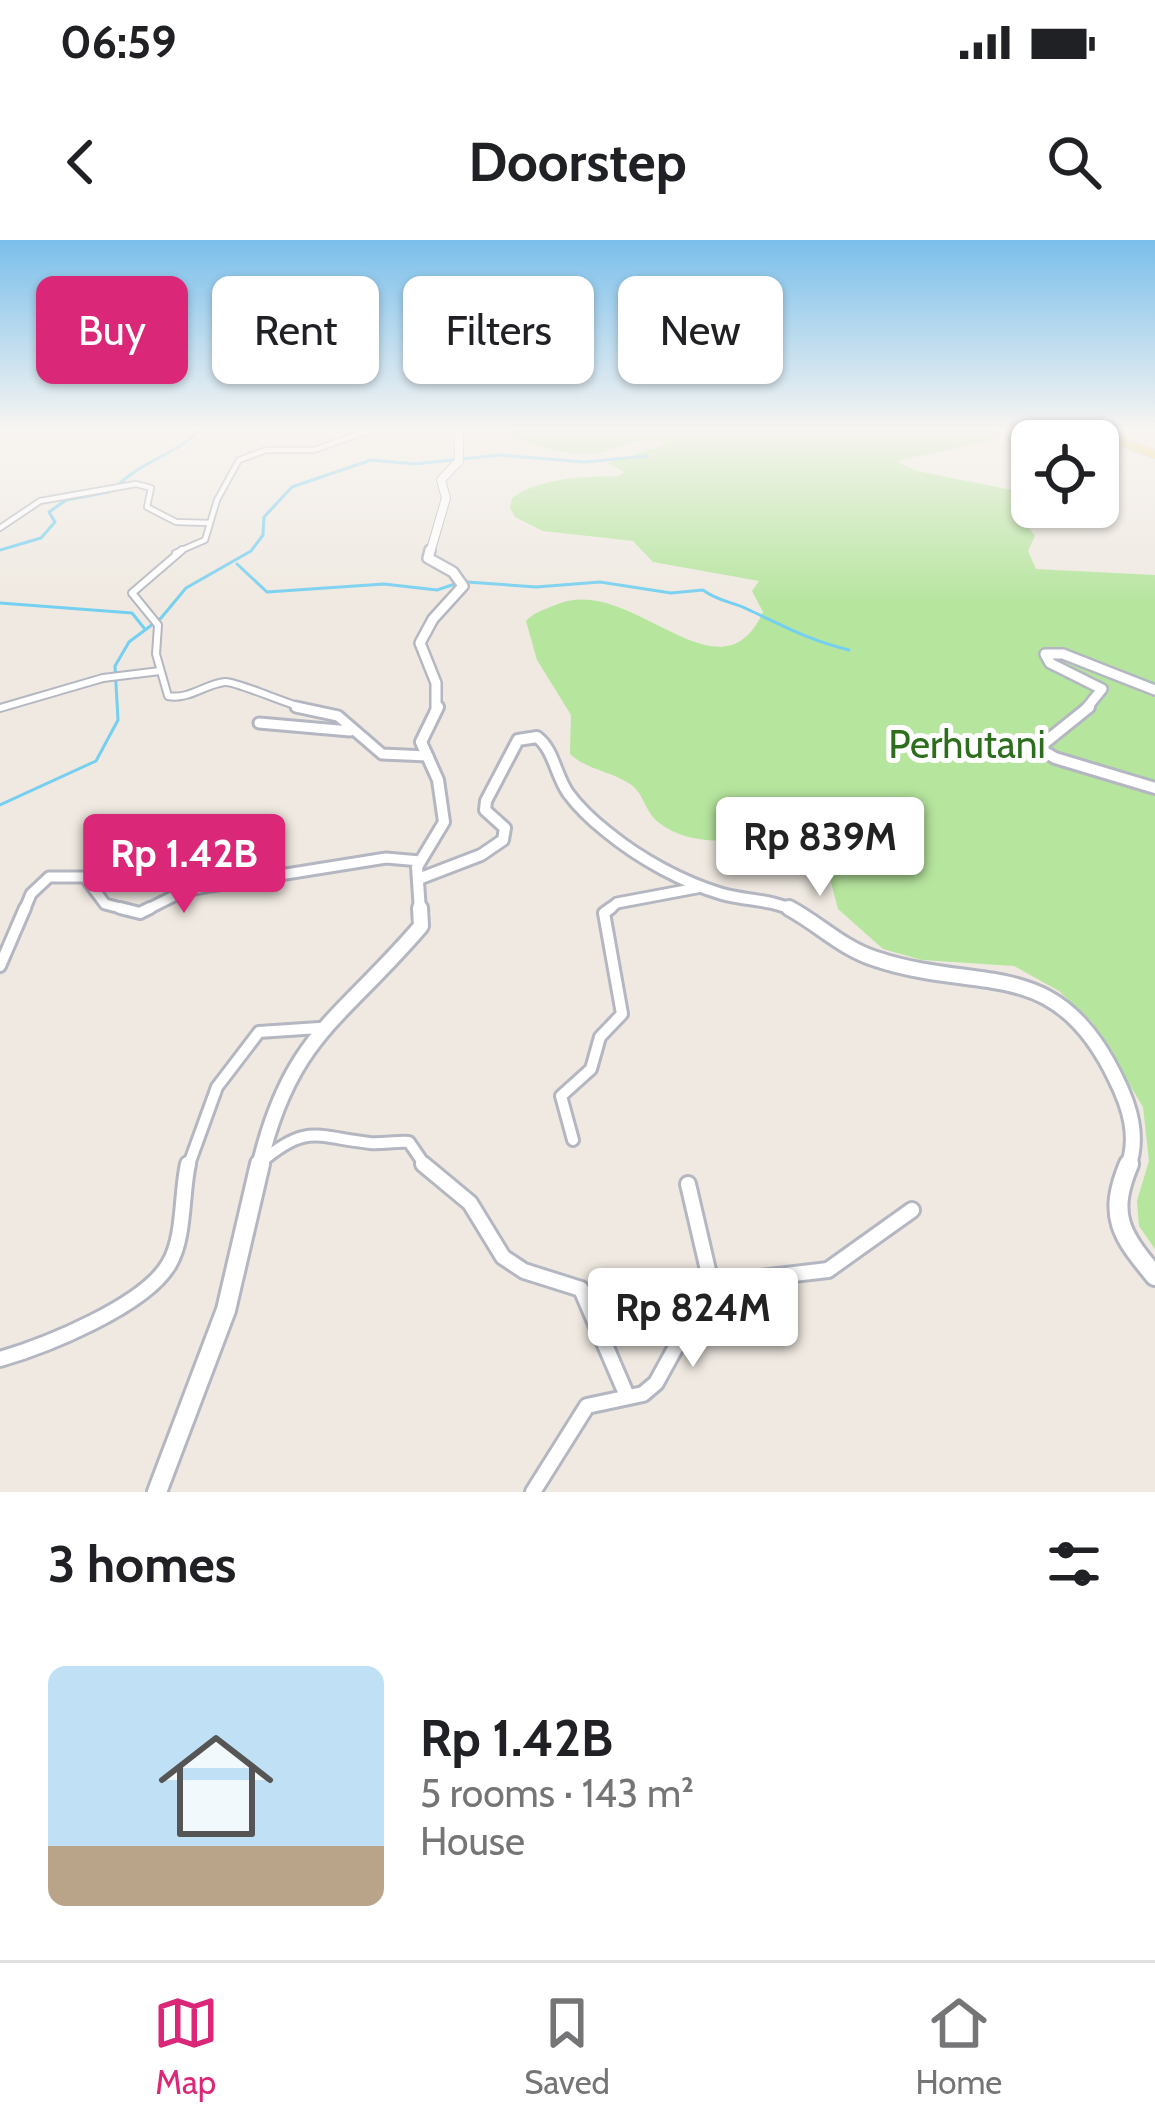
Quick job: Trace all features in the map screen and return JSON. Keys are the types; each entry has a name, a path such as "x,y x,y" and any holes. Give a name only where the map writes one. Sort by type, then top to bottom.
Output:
{"main road":[{"path":"157,1492 226,1308 261,1162 298,1059 319,1028 372,983 421,926 416,890 444,822 438,780 421,736 438,707 436,683 420,643 462,584 428,558 446,498 443,486"},
{"path":"1155,690 1082,660 1046,654 1050,663 1102,689 1095,702 1038,744 1044,754 1155,788"},
{"path":"421,870 481,855 503,840 505,828 485,810 486,801 518,740 533,736 547,742 550,766 606,833 702,887 776,902 854,953 930,973 1011,978 1067,1011 1086,1030 1130,1116 1132,1154 1116,1196 1117,1213 1133,1249 1155,1276"}],"street":[{"path":"0,528 40,501 113,486"},
{"path":"137,486 151,488 147,507 160,517 181,524 209,523"},
{"path":"226,486 205,540 172,554 158,574 132,593 157,623 155,653 165,693 173,698 230,681 277,703 338,716 382,754 428,756"},
{"path":"0,708 124,673 160,671"},
{"path":"259,723 350,731"},
{"path":"242,849 270,880"},
{"path":"0,966 31,894 49,877 86,877 105,904 140,913 184,891 386,858 421,870"},
{"path":"574,1140 561,1096 591,1070 602,1034 622,1014 604,913 617,903 702,887"},
{"path":"0,1359 82,1325 158,1279 175,1249 195,1134 209,1097 260,1032 319,1028"},
{"path":"261,1162 281,1144 311,1132 336,1132 373,1144 409,1142 418,1160 470,1202 503,1257 524,1271 581,1288 627,1396"},
{"path":"533,1492 587,1406 643,1394 656,1383 708,1292 711,1271 688,1184"},
{"path":"708,1292 751,1279 828,1270 912,1210"}],"green space":[{"name":"Perhutani","path":"535,486 994,486 1011,490 1011,528 1029,528 1035,536 1028,551 1036,569 1155,575 1155,1249 1139,1226 1137,1201 1149,1161 1143,1107 1092,1022 1059,991 1014,966 922,960 883,949 838,909 827,867 790,833 722,841 688,837 658,822 630,784 570,754 571,715 537,660 529,618 558,604 586,600 615,606 699,643 723,647 745,638 763,612 752,591 759,581 653,562 633,541 543,531 515,517 512,498"}],"waterway":[{"path":"0,805 96,761 118,720 115,666 129,642 161,618 186,588 251,551 263,535 264,517 294,486"},
{"path":"0,550 41,538 55,522 49,512 66,500 109,492"},
{"path":"237,564 267,592 384,584 437,590 458,583"},
{"path":"467,582 536,587 600,582 671,593 703,590 849,650"},
{"path":"0,603 132,613 144,628"}]}
